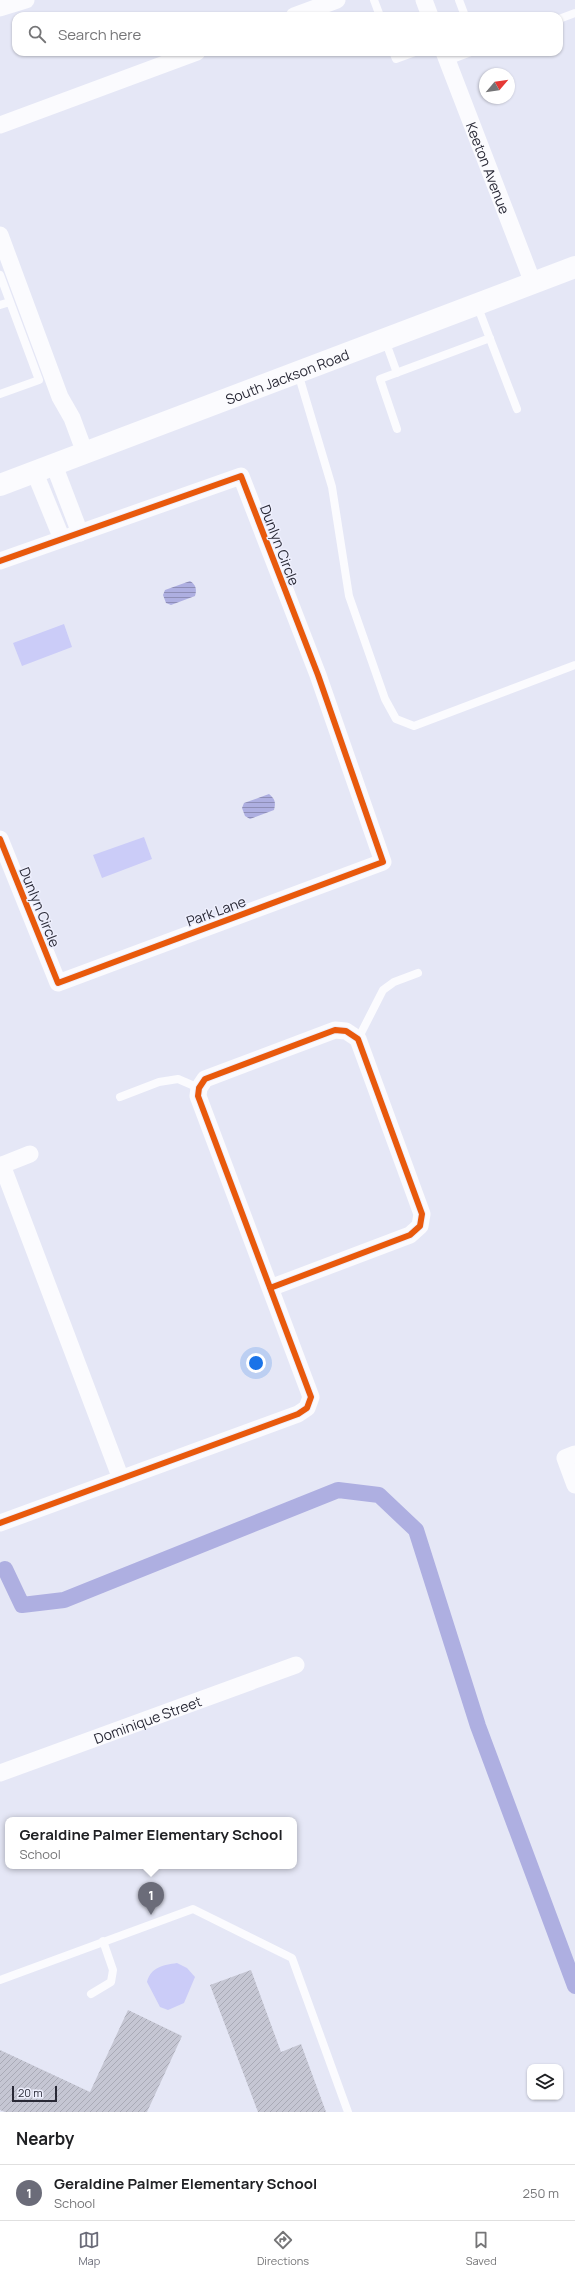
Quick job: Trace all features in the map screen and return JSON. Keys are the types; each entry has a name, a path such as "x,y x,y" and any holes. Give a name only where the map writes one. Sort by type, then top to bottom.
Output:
{"main road":[{"name":"South Jackson Road","path":"0,485 575,267"}],"street":[{"path":"2,5 26,0"},
{"path":"305,12 337,0"},
{"path":"424,0 428,12"},
{"path":"0,125 186,56"},
{"name":"Keeton Avenue","path":"446,56 533,283"},
{"path":"0,235 60,397 72,418 85,454"},
{"path":"44,469 80,533"},
{"path":"44,469 62,539"},
{"name":"Dunlyn Circle","path":"0,562 241,476 318,674 383,862"},
{"name":"Dunlyn Circle","path":"0,839 58,983"},
{"name":"Park Lane","path":"58,983 383,862"},
{"path":"0,1523 298,1414 307,1408 311,1397 270,1288 198,1096 199,1088 205,1079 335,1030 346,1031 358,1039 422,1214 420,1226 410,1235 270,1288"},
{"path":"30,1154 1,1166 121,1479"},
{"path":"570,1456 575,1485"},
{"name":"Dominique Street","path":"0,1773 296,1665"}],"lane":[{"path":"374,0 378,12"},
{"path":"459,0 464,12"},
{"path":"563,18 575,13"},
{"path":"395,56 396,59 404,56"},
{"path":"0,275 39,380 0,394"},
{"path":"0,305 10,302"},
{"path":"477,304 517,409"},
{"path":"397,428 380,379 490,338"},
{"path":"385,340 396,373"},
{"path":"297,372 332,487 349,596 385,700 396,719 414,726 575,665"},
{"path":"358,1039 383,990 394,982 418,973"},
{"path":"120,1097 159,1082 178,1079 199,1088"},
{"path":"0,1980 193,1909 292,1958 348,2112"},
{"path":"91,1994 111,1982 113,1970 103,1941"}],"shaded area":[{"path":"190,581 196,587 195,596 171,605 166,603 163,595 165,590"},
{"path":"64,624 72,647 22,666 13,643"},
{"path":"269,794 273,797 275,805 274,810 250,819 245,816 242,808 244,803"},
{"path":"144,837 152,859 102,878 93,855"},
{"path":"177,1963 187,1968 195,1977 184,2003 168,2010 160,2007 147,1982 151,1973 158,1968"}],"building":[{"path":"251,1970 281,2052 301,2044 326,2112 258,2112 210,1985"},
{"path":"128,2010 182,2036 147,2112 5,2112 0,2110 0,2050 90,2092"}],"waterway":[{"path":"5,1569 22,1605 64,1600 338,1490 379,1495 416,1530 478,1726 575,1986"}],"cycle path":[{"path":"0,561 241,476 318,675 383,862 58,983 0,839"},
{"path":"0,1523 298,1414 307,1408 311,1397 198,1096 199,1088 205,1079 335,1030 346,1031 358,1039 422,1214 420,1226 410,1235 270,1288"}],"place":[{"name":"Geraldine Palmer Elementary School","path":"151,1915"}]}
